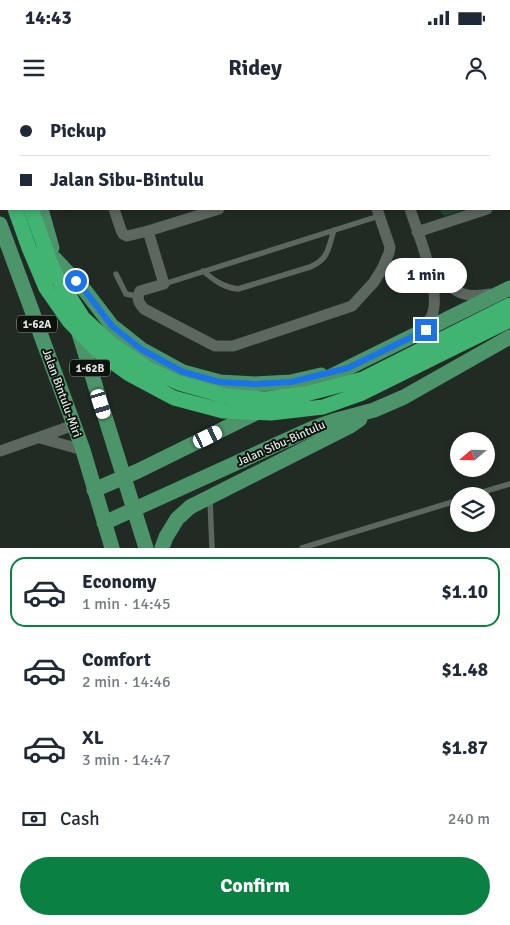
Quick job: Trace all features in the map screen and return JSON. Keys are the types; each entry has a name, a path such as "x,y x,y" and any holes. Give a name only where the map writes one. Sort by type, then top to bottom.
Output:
{"highway":[{"path":"16,210 29,248 46,288 69,322 100,352 129,374 174,398 223,411 271,413 323,407 360,394 510,320"},
{"path":"31,210 54,272 83,318 111,344 148,370 179,383 225,396 265,400 306,394 363,379 507,295"}],"main road":[{"name":"1-62B","path":"41,210 124,477"},
{"name":"Jalan Bintulu-Miri","path":"0,224 5,255 27,298 83,450"},
{"path":"55,259 86,292 112,326 141,349 183,372 220,382 255,384 291,382 348,368"},
{"path":"27,298 42,298 52,293 56,290 61,276"},
{"path":"94,490 410,337 507,295"},
{"name":"Jalan Sibu-Bintulu","path":"104,523 313,428 374,410 404,397 510,337"},
{"path":"162,548 166,537 177,519 190,507 350,426 374,410"},
{"name":"1-62A","path":"83,450 104,523"},
{"path":"124,477 146,548"},
{"path":"104,523 112,548"}],"street":[{"path":"114,210 123,234 127,236 215,210"},
{"path":"410,210 427,262 435,296 432,318 410,337"},
{"path":"418,232 466,212 480,210"},
{"path":"148,231 164,284 140,291 137,296 139,304 144,309 215,346 232,346 352,306 374,282 389,253 390,247 378,212"},
{"path":"427,262 450,287 464,295 507,295"},
{"path":"0,451 74,425"},
{"path":"40,438 83,450"}],"lane":[{"path":"164,284 334,230 378,212"},
{"path":"203,271 215,281 227,287 238,289 310,267 319,263 326,255 334,230"},
{"path":"116,274 126,294 137,296"},
{"path":"495,488 510,484"},
{"path":"210,497 212,548"},
{"path":"302,548 450,503"}],"route":[{"path":"76,281 112,326 141,349 183,372 220,382 255,384 291,382 348,368 426,330"}]}
